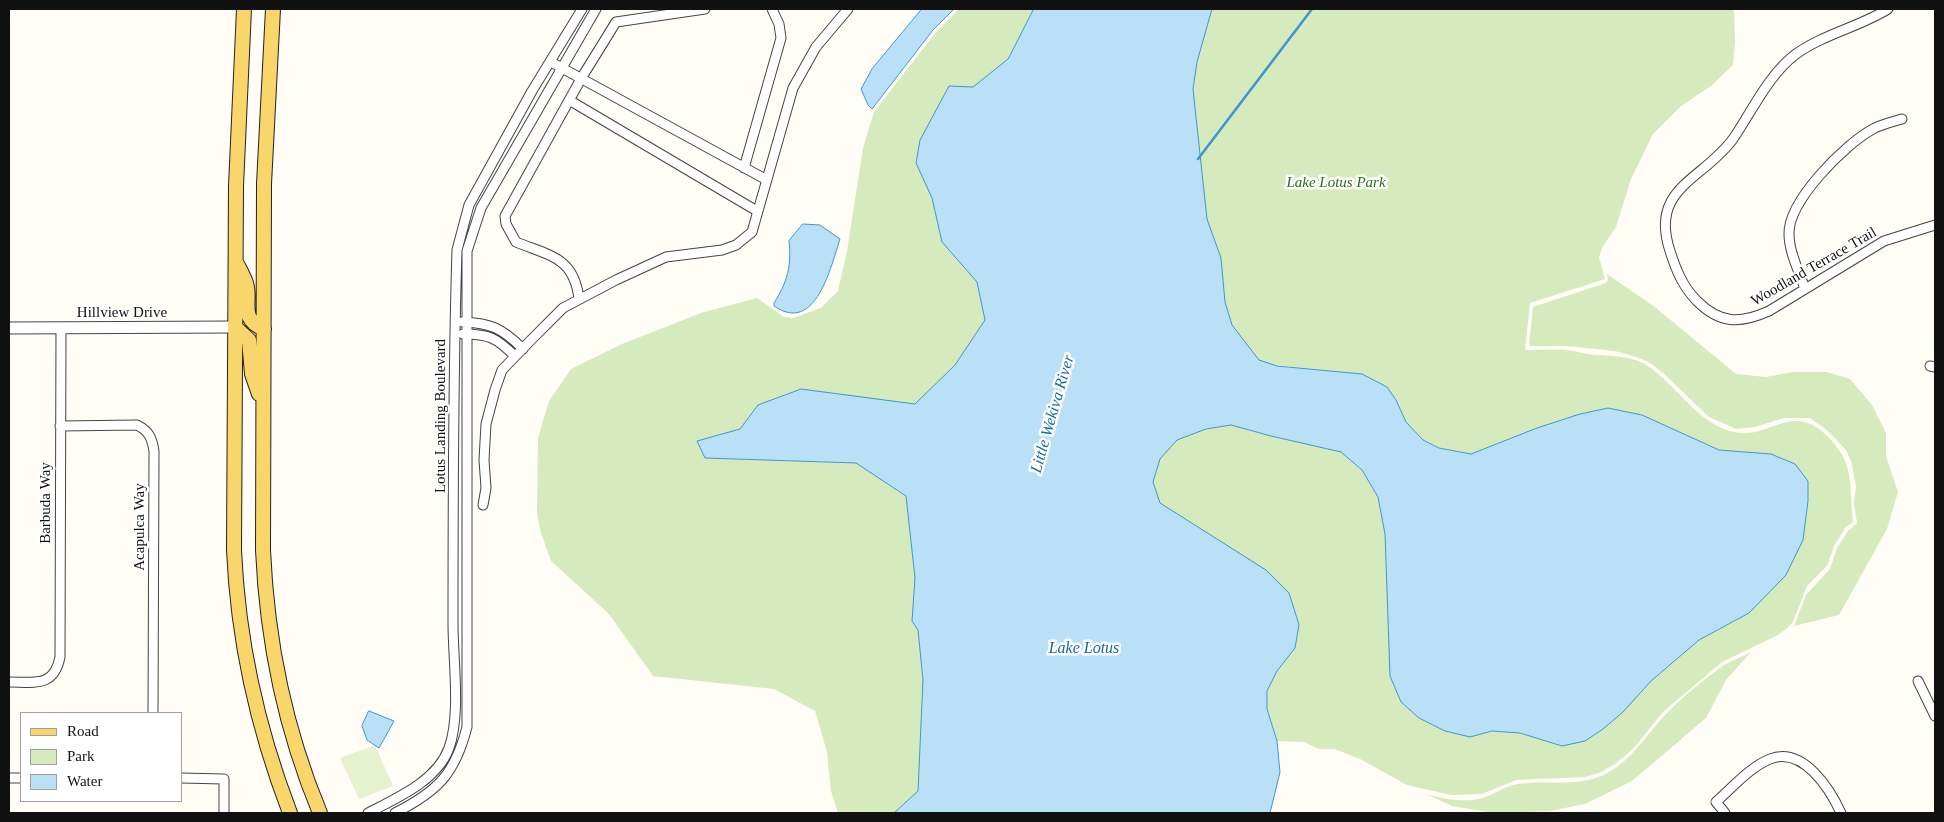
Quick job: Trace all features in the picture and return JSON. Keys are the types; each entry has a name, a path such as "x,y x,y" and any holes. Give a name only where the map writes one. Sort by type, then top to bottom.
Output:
{"main road":[{"path":"244,9 237,125 234,550 238,608 254,702 264,740 290,813"},
{"path":"273,9 266,125 263,550 268,624 282,698 300,760 320,813"},
{"path":"235,262 246,284 246,308 249,317 255,325 264,328"},
{"path":"235,327 249,340 252,374 263,406"}],"street":[{"name":"Lotus Landing Boulevard","path":"368,813 408,793 442,762 449,748 454,726 453,624 457,250 469,205 582,9"},
{"name":"Lotus Landing Boulevard","path":"395,813 415,803 452,770 461,752 467,727 465,624 467,251 481,208 596,9"},
{"path":"579,299 576,281 568,266 546,253 516,242 506,224 505,216 569,100 616,22 705,9"},
{"path":"744,168 781,38 779,24 772,9"},
{"path":"483,505 486,488 484,460 486,424 502,370 563,308 579,299 666,257 722,250 736,245 752,232 793,88 816,47 848,9"},
{"name":"Woodland Terrace Trail","path":"1888,9 1876,17 1810,45 1794,55 1780,69 1732,140 1717,156 1680,187 1669,203 1665,219 1666,239 1675,269 1688,292 1705,309 1719,317 1749,320 1769,311 1884,241 1935,225"},
{"path":"551,62 767,180"},
{"path":"569,100 757,211"},
{"path":"1805,288 1791,249 1789,233 1793,215 1801,200 1838,156 1854,143 1872,130 1902,119"},
{"path":"455,322 492,325 510,336 522,349"},
{"path":"488,335 492,325"},
{"name":"Hillview Drive","path":"9,328 235,327"},
{"name":"Barbuda Way","path":"9,682 36,682 53,676 60,657 61,328"},
{"path":"455,333 488,335 499,341 515,356"},
{"name":"Acapulca Way","path":"60,426 137,425 146,430 152,439 154,451 153,712"},
{"path":"1918,681 1935,716"},
{"path":"1725,813 1716,802 1760,764 1772,758 1783,757 1797,760 1812,770 1826,787 1841,813"},
{"path":"182,778 224,779 224,813"}],"green space":[{"name":"Lake Lotus Park","path":"959,9 1734,9 1735,42 1733,65 1711,86 1681,106 1653,134 1631,179 1616,227 1603,246 1599,257 1605,279 1530,303 1525,350 1567,350 1636,360 1659,374 1688,404 1709,421 1721,428 1734,432 1746,433 1790,421 1801,421 1813,425 1826,435 1843,456 1847,466 1853,522 1845,528 1834,546 1827,566 1807,586 1793,622 1778,635 1722,662 1663,712 1633,749 1615,764 1599,773 1585,777 1516,780 1482,794 1451,795 1407,785 1360,759 1335,749 1319,749 1304,742 1277,741 1267,709 1267,691 1277,671 1295,648 1299,625 1191,525 1160,503 1153,482 1160,459 1177,440 1206,429 1231,425 1271,436 1341,451 1362,470 1378,497 1385,534 1470,737 1492,731 1520,733 1562,746 1623,712 1651,681 1699,640 1749,613 1770,454 1719,450 1682,434 1608,408 1580,414 1537,428 1471,454 1439,448 1423,440 1406,422 1396,400 1311,369 1268,364 984,458 705,458 857,463 906,496 915,578 912,621 918,630 923,680 918,791 894,813 838,813 831,791 827,752 815,711 774,689 653,676 609,614 551,561 540,530 537,513 538,438 549,401 571,369 622,344 701,313 757,298 784,317 793,318 821,308 838,291 847,251 863,148 874,112 936,32"},
{"path":"1607,274 1656,308 1736,374 1766,377 1792,372 1827,372 1850,379 1872,405 1886,433 1886,456 1898,492 1887,529 1839,615 1794,626 1806,595 1830,569 1837,548 1848,531 1857,523 1854,503 1856,486 1851,461 1846,450 1828,431 1810,418 1784,418 1755,427 1736,429 1709,417 1662,372 1647,361 1615,351 1566,346 1529,346 1533,307 1606,283 1608,280"},
{"path":"1751,652 1726,680 1706,718 1632,781 1585,804 1550,811 1494,813 1452,806 1426,794 1454,800 1469,800 1483,798 1518,784 1581,781 1601,776 1612,771 1629,757 1666,714 1701,682 1724,665"},
{"path":"375,745 393,786 359,799 340,758"}],"water":[{"path":"922,9 954,9 933,30 872,109 868,105 861,89 872,69"},
{"name":"Lake Lotus","path":"1034,9 1212,9 1197,62 1193,89 1207,219 1221,258 1225,302 1232,325 1259,360 1277,366 1362,374 1387,387 1396,400 1406,422 1423,440 1439,448 1471,454 1537,428 1580,414 1608,408 1642,415 1719,450 1771,454 1795,464 1808,481 1808,501 1803,540 1786,575 1749,613 1699,640 1651,681 1623,712 1585,741 1562,746 1520,733 1492,731 1470,737 1445,731 1419,718 1401,702 1390,676 1385,534 1378,497 1362,470 1341,452 1231,425 1206,429 1177,440 1160,459 1153,482 1160,503 1266,570 1289,593 1299,625 1295,648 1277,671 1267,691 1267,709 1277,741 1280,772 1270,813 894,813 918,791 923,680 918,630 912,621 915,578 906,496 856,463 705,458 697,441 740,429 758,405 801,389 915,404 955,365 985,320 977,282 942,242 932,198 916,163 920,140 949,86 973,87 1008,59"},
{"path":"803,224 820,225 840,239 832,265 819,294 811,305 801,312 789,313 774,306 774,303 788,274 790,258 789,241"},
{"path":"369,711 394,721 379,748 367,740 362,726"}],"waterway":[{"name":"Little Wekiva River","path":"1198,159 1312,9"}]}
